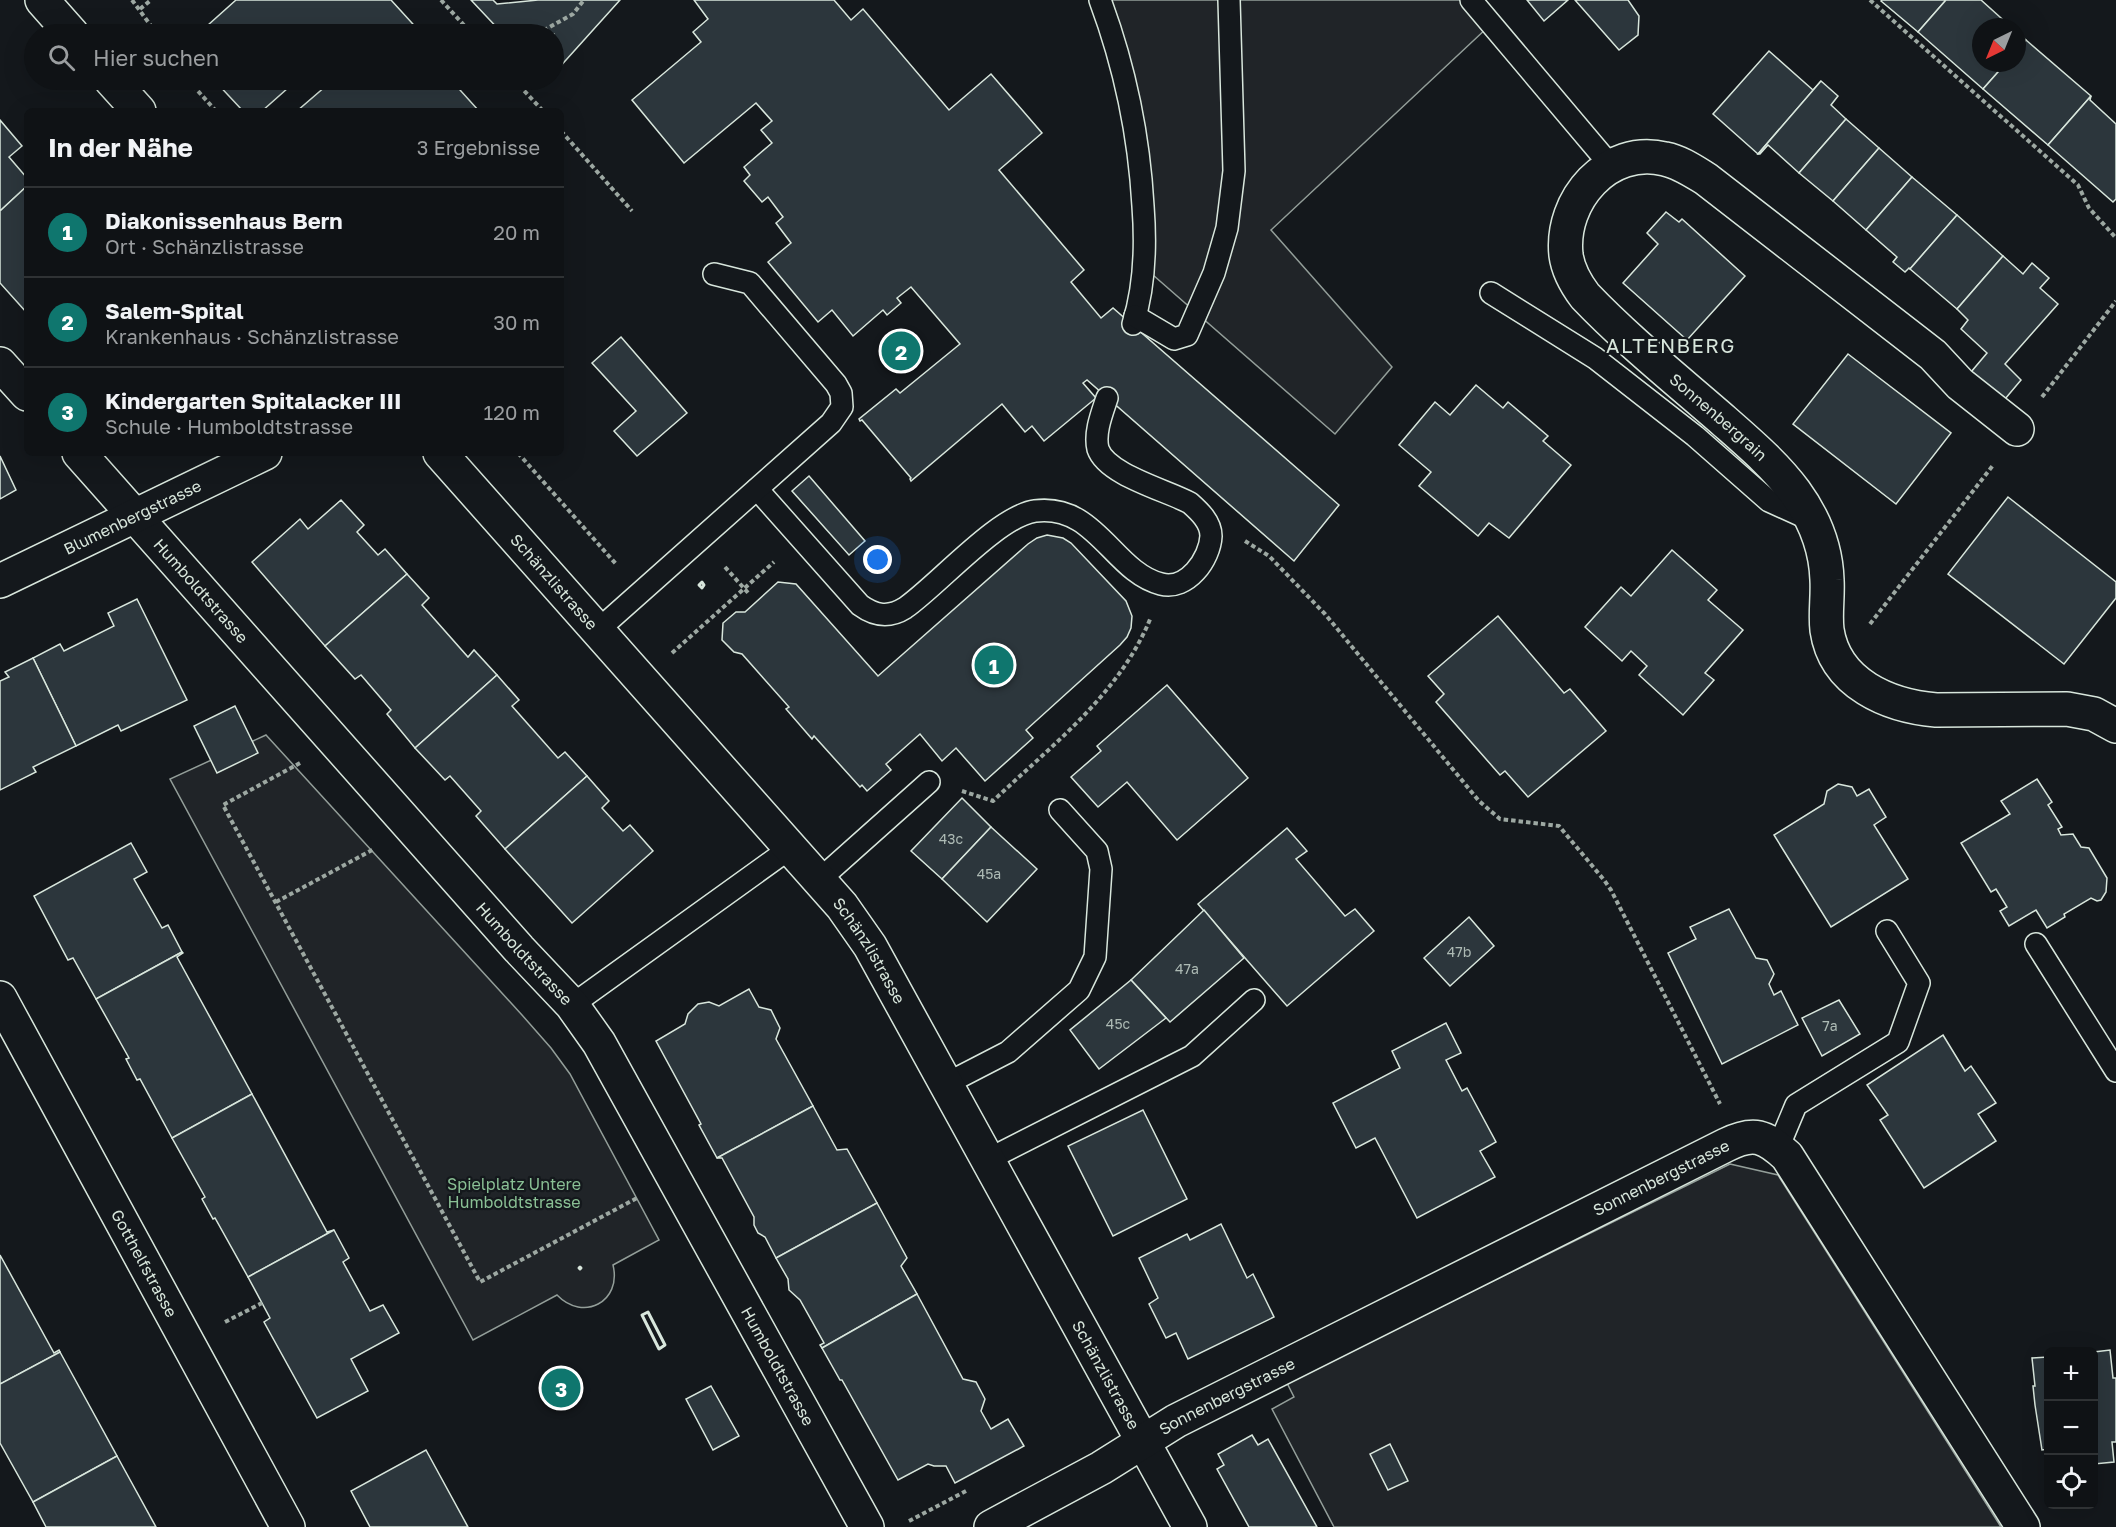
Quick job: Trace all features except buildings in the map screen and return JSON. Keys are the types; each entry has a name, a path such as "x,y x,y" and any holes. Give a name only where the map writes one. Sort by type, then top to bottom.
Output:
{"street":[{"path":"42,0 63,24"},
{"path":"120,90 136,108"},
{"name":"Sonnenbergrain","path":"2017,429 1960,384 1933,355 1706,179 1679,163 1664,158 1632,159 1611,166 1589,183 1570,216 1566,257 1576,284 1596,308 1765,458 1794,491 1814,522 1823,548 1827,579 1827,632 1847,672 1867,690 1891,701 1916,708 1936,710 2067,709 2094,714 2116,726"},
{"path":"0,364 24,391"},
{"name":"Humboldtstrasse","path":"82,456 503,932 572,1005 600,1043 867,1527"},
{"name":"Blumenbergstrasse","path":"0,581 259,456"},
{"name":"Schänzlistrasse","path":"443,456 789,849 842,906 870,946 1190,1527"},
{"name":"Gotthelfstrasse","path":"0,998 288,1527"},
{"name":"Sonnenbergstrasse","path":"1142,1441 1176,1421 1738,1139 1754,1136 1770,1141 1793,1165 2023,1527"},
{"path":"991,1527 1101,1468 1142,1441"}],"lane":[{"path":"1100,0 1125,76 1141,172 1144,254 1141,290 1134,320 1174,339 1186,335 1214,273 1227,228 1234,171 1229,0"},
{"path":"1471,0 1611,166"},
{"path":"597,631 838,416 842,407 841,393 836,384 750,283 714,274"},
{"path":"1491,293 1595,358 1695,436 1769,501 1814,522"},
{"path":"757,489 860,605 871,612 882,615 896,614 905,609 994,532 1016,517 1034,511 1053,511 1078,520 1139,574 1159,584 1179,583 1201,565 1208,551 1211,535 1200,511 1175,495 1117,470 1104,459 1098,448 1098,432 1107,398"},
{"path":"818,881 929,782"},
{"path":"946,1084 1008,1052 1079,990 1095,957 1101,869 1097,851 1060,810"},
{"path":"572,1005 789,849"},
{"path":"1778,1148 1796,1105 1898,1042 1918,983 1887,931"},
{"path":"2036,944 2116,1071"},
{"path":"987,1160 1192,1056 1254,1000"}],"path":[{"path":"132,0 150,24"},
{"path":"140,9 151,0"},
{"path":"441,0 463,24"},
{"path":"555,24 573,14 584,0"},
{"path":"1870,0 2078,185 2089,208 2116,238"},
{"path":"197,90 213,108"},
{"path":"523,90 540,108"},
{"path":"564,134 632,211"},
{"path":"1841,663 2116,300"},
{"path":"521,456 641,592"},
{"path":"1200,511 1269,556 1326,614 1479,801 1500,819 1559,826 1611,890 1738,1139"},
{"path":"667,657 801,539"},
{"path":"929,782 993,801 1094,705 1133,655 1152,614"},
{"path":"300,763 223,804 480,1282 675,1178"},
{"path":"276,902 377,847"}],"green space":[{"path":"1102,0 1466,0 1488,27 1271,230 1392,367 1335,434 1145,268 1147,254"},
{"name":"Spielplatz Untere Humboldtstrasse","path":"266,735 522,1015 570,1074 659,1240 613,1265 612,1289 598,1304 578,1307 567,1303 557,1295 473,1340 170,779"},
{"path":"1730,1164 1778,1175 2001,1527 1334,1527 1272,1409 1294,1397 1287,1383"}],"wall":[{"path":"702,582 704,585 702,588 699,585 702,582"},
{"path":"580,1267 581,1268 580,1269 579,1268 580,1267"},
{"path":"648,1312 665,1345 659,1349 642,1315 648,1312"}],"place":[{"name":"Salem-Spital","path":"901,351"},
{"name":"Diakonissenhaus Bern","path":"994,665"},
{"name":"Kindergarten Spitalacker III","path":"561,1388"}],"district":[{"name":"ALTENBERG","path":"1671,346"}]}
